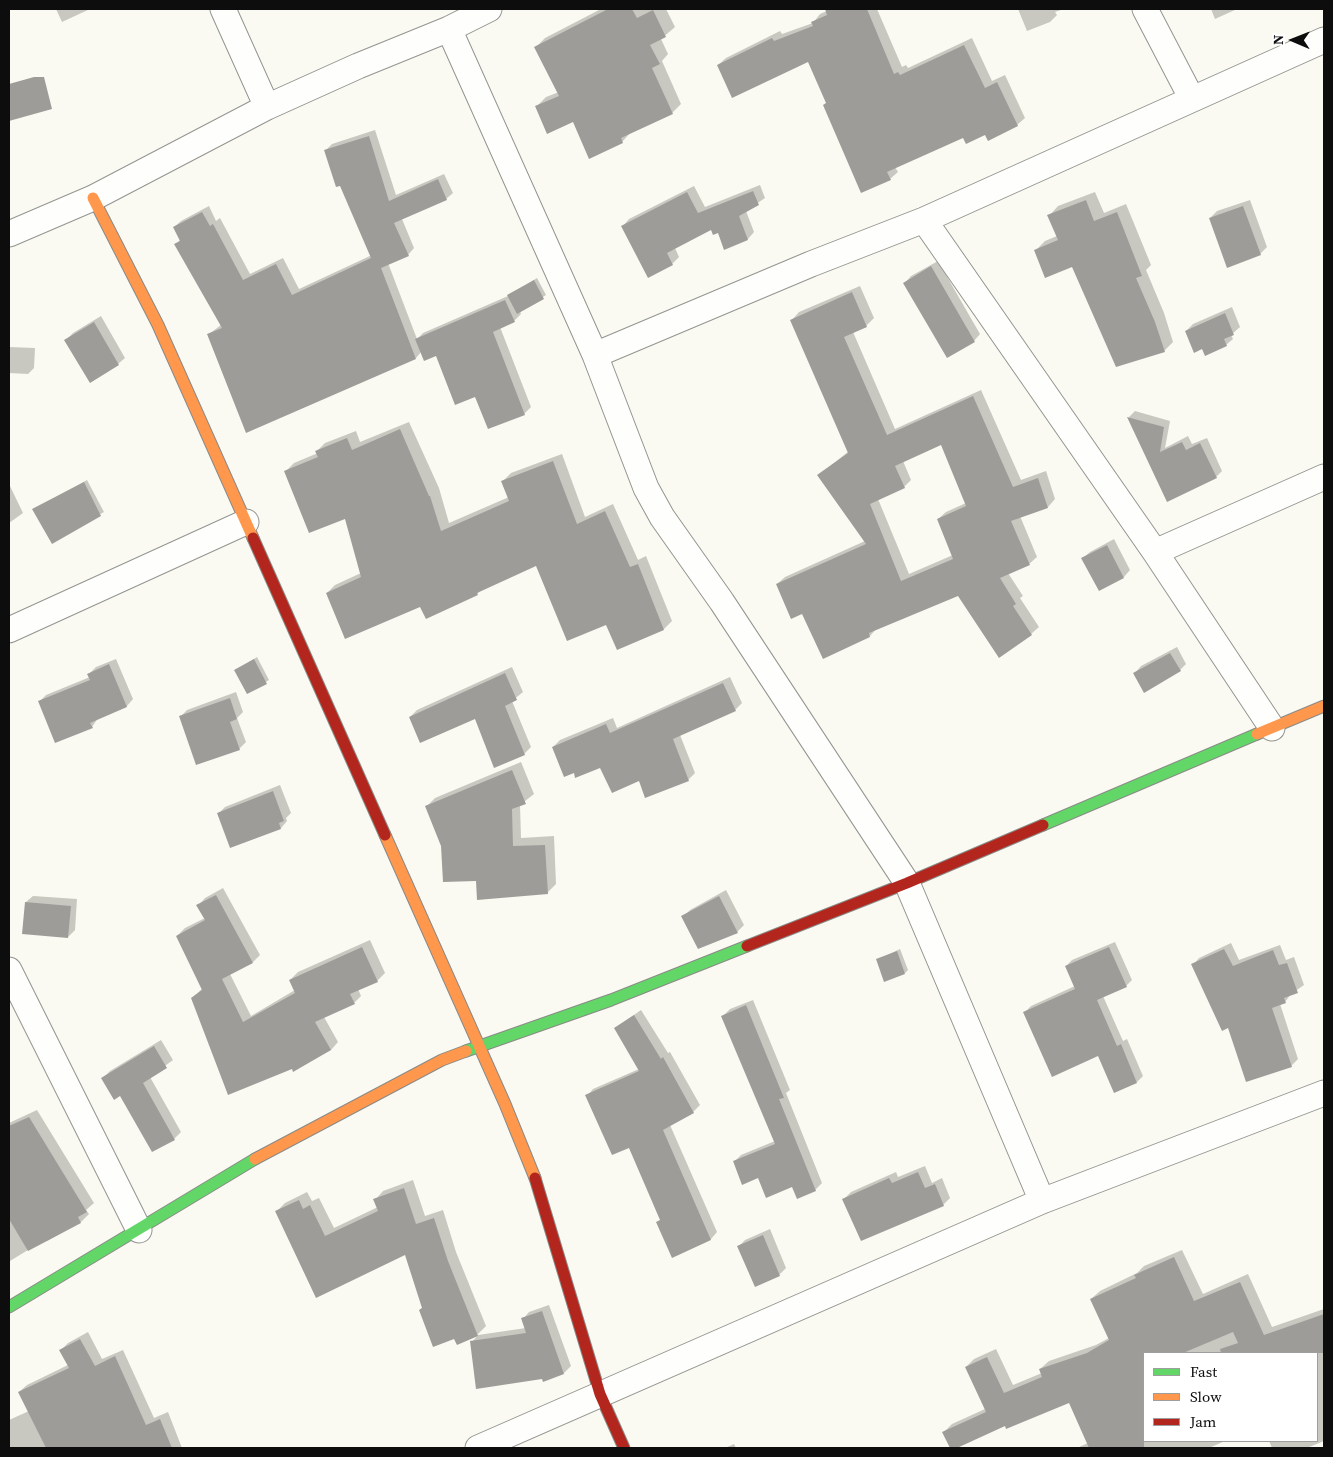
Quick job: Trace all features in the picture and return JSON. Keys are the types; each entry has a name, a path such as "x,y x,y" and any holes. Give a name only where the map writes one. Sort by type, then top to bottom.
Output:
{"street":[{"path":"223,9 268,107"},
{"path":"9,234 93,198 268,107 358,66 449,29 489,9"},
{"path":"1145,9 1192,99"},
{"path":"449,29 595,355 646,488 662,517 722,602 907,883 1042,1201"},
{"path":"595,355 811,264 924,220 1324,40"},
{"path":"93,198 158,325 481,1046 541,1192 600,1394 624,1448"},
{"path":"924,220 1155,552 1272,728"},
{"path":"1155,552 1324,477"},
{"path":"9,630 246,522"},
{"path":"9,1307 284,1142 434,1064 481,1046 529,1031 907,883 1324,706"},
{"path":"9,970 139,1230"},
{"path":"478,1448 1042,1201 1324,1093"}],"building":[{"path":"608,9 632,9 637,18 653,10 666,37 650,45 660,64 652,68 673,114 621,138 623,143 589,159 573,122 547,134 535,106 559,96 534,47"},
{"path":"825,9 867,9 894,74 898,72 900,75 964,45 985,88 997,82 1018,126 988,141 985,135 966,144 963,138 887,172 891,180 861,193 823,105 826,103 808,62 732,98 717,65 772,38 774,41 813,26 811,22 827,15"},
{"path":"34,77 44,77 52,109 9,121 9,84"},
{"path":"369,136 389,201 438,179 447,200 394,223 409,256 381,268 416,359 246,433 207,334 222,328 174,244 180,241 173,227 202,212 210,226 213,224 243,280 276,264 292,295 371,258 340,186 336,187 324,150"},
{"path":"753,191 759,205 739,216 748,240 724,250 718,233 713,235 711,230 667,253 673,265 648,278 621,226 687,192 698,213"},
{"path":"1086,200 1094,221 1117,212 1142,276 1136,278 1155,322 1165,352 1116,367 1072,267 1045,278 1034,250 1058,240 1047,215"},
{"path":"1243,206 1261,255 1227,268 1209,218"},
{"path":"931,266 975,342 947,358 903,283"},
{"path":"534,280 544,299 517,314 507,295"},
{"path":"852,292 867,327 844,337 887,435 973,396 1013,487 1038,478 1048,508 1011,521 1030,565 1000,578 1016,604 1013,606 1032,635 999,658 958,596 869,633 870,637 823,659 802,614 791,619 776,584 866,544 817,475 848,453 790,320","holes":["941,445 966,506 937,519 953,559 901,581 870,504 905,488 895,466"]},
{"path":"505,300 515,322 493,332 525,415 488,429 475,397 455,405 436,356 424,361 415,339"},
{"path":"1225,313 1234,335 1224,339 1227,346 1205,356 1202,349 1194,353 1185,331"},
{"path":"94,322 119,365 90,383 64,340"},
{"path":"1127,417 1164,427 1160,452 1182,442 1186,450 1200,443 1217,478 1167,502"},
{"path":"400,429 430,496 441,531 509,501 501,481 553,461 577,524 605,511 630,567 638,564 664,630 617,650 606,625 567,641 536,566 426,619 420,607 345,639 326,593 361,577 345,519 309,533 284,471 318,457 315,451 347,438 352,450"},
{"path":"84,482 101,516 52,544 32,509"},
{"path":"1107,545 1124,578 1099,591 1081,558"},
{"path":"1170,653 1181,671 1144,693 1133,673"},
{"path":"254,659 267,684 247,694 234,670"},
{"path":"109,664 127,707 90,723 93,728 55,743 38,701 90,680 87,674"},
{"path":"505,673 517,700 505,706 525,755 494,768 475,719 420,743 409,717"},
{"path":"723,683 736,711 673,739 689,781 645,798 639,781 612,793 600,768 575,778 574,773 564,777 552,747 606,724 610,733"},
{"path":"230,698 237,719 230,722 240,750 196,765 179,716"},
{"path":"512,770 526,804 512,809 513,846 545,845 548,894 477,900 476,881 443,882 441,846 425,806"},
{"path":"273,791 284,821 279,823 281,829 230,848 217,813"},
{"path":"216,895 253,963 222,979 243,1022 295,993 289,980 362,947 378,982 350,994 355,1004 315,1022 331,1050 293,1072 292,1069 228,1095 191,998 202,990 176,936 205,920 196,905"},
{"path":"719,896 738,933 698,949 681,916"},
{"path":"25,902 71,906 68,938 22,934"},
{"path":"1109,947 1127,987 1097,1000 1117,1046 1121,1044 1137,1083 1114,1093 1098,1056 1052,1077 1023,1012 1075,989 1065,966"},
{"path":"1224,949 1233,966 1273,950 1279,965 1287,963 1298,993 1284,998 1286,1003 1272,1008 1292,1067 1246,1082 1228,1028 1222,1031 1191,964"},
{"path":"897,951 905,974 884,982 876,959"},
{"path":"746,1005 784,1098 779,1099 816,1191 797,1199 792,1187 766,1198 758,1178 742,1185 733,1161 775,1144 721,1016"},
{"path":"634,1015 661,1059 663,1057 694,1113 663,1130 711,1240 672,1258 656,1222 660,1220 629,1148 612,1155 585,1095 639,1071 614,1028"},
{"path":"154,1046 167,1068 143,1083 175,1140 152,1152 120,1096 114,1100 101,1078"},
{"path":"29,1117 87,1212 78,1217 81,1223 28,1251 9,1219 9,1126"},
{"path":"918,1172 925,1188 935,1184 944,1206 861,1241 842,1199 889,1178 892,1183"},
{"path":"404,1188 416,1224 434,1218 448,1261 478,1336 457,1345 454,1339 433,1347 419,1310 422,1308 405,1255 316,1298 275,1211 299,1200 303,1209 310,1205 325,1236 378,1211 373,1199"},
{"path":"763,1235 780,1276 755,1287 737,1246"},
{"path":"1174,1257 1194,1301 1240,1282 1264,1335 1324,1314 1324,1353 1221,1352 1220,1349 1238,1343 1233,1332 1185,1352 1143,1352 1144,1448 1089,1448 1069,1403 1006,1429 1005,1426 957,1448 950,1448 942,1432 986,1412 965,1367 987,1357 1004,1393 1042,1377 1039,1369 1087,1353 1109,1340 1090,1299 1136,1278 1134,1275"},
{"path":"542,1311 564,1374 543,1382 542,1379 476,1389 470,1341 526,1333 521,1318"},
{"path":"80,1339 95,1366 115,1356 146,1425 160,1419 172,1448 46,1448 18,1392 69,1368 59,1350"}],"traffic: fast":[{"path":"1043,825 1257,734"},
{"path":"466,1051 611,1000 747,946"},
{"path":"9,1307 255,1159"}],"traffic: slow":[{"path":"93,198 158,325 253,538"},
{"path":"1257,734 1324,706"},
{"path":"385,835 505,1104 535,1178"},
{"path":"255,1159 442,1060 466,1051"}],"traffic: jam":[{"path":"253,538 385,835"},
{"path":"747,946 907,883 1043,825"},
{"path":"535,1178 600,1394 624,1448"}]}
